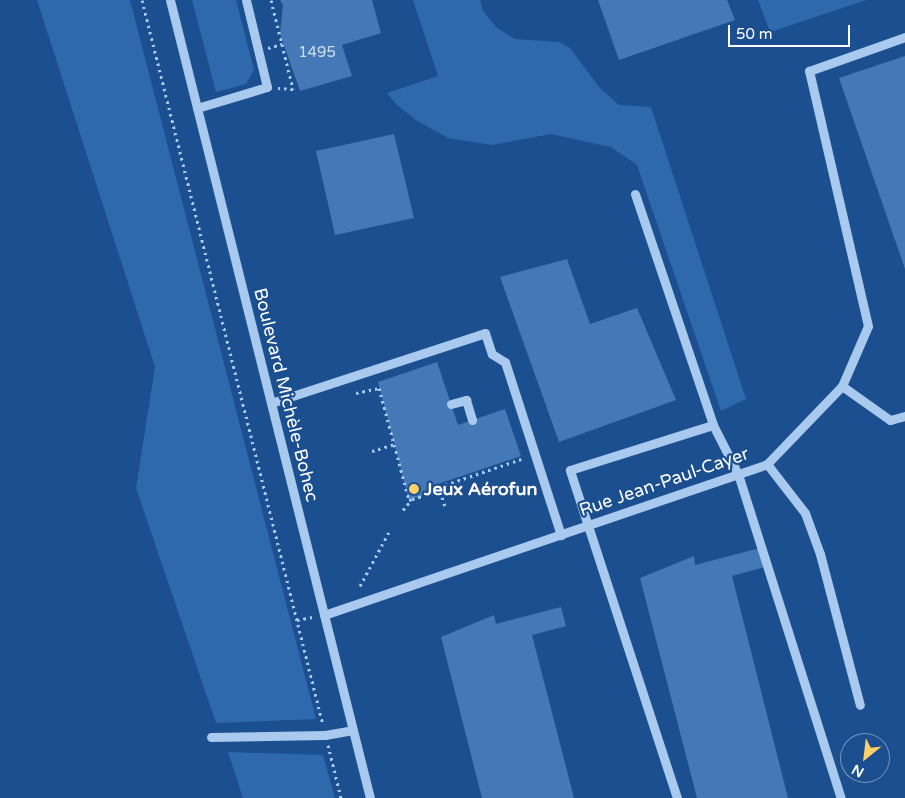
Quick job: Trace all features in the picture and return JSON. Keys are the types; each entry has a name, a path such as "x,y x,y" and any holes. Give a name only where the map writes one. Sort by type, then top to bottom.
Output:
{"street":[{"name":"Boulevard Michèle-Bohec","path":"170,0 370,798"},
{"path":"197,108 267,87 246,0"},
{"path":"767,464 842,386 868,326 809,70 905,37"},
{"path":"635,194 713,425 738,474 841,798"},
{"path":"271,403 485,332 492,354 505,362 561,535"},
{"path":"842,386 890,420 905,416"},
{"path":"451,404 466,400 472,420"},
{"path":"677,798 570,470 713,425"},
{"name":"Rue Jean-Paul-Cayer","path":"324,615 767,464 806,513 820,554 860,705"},
{"path":"211,737 325,735 353,730"}],"path":[{"path":"142,0 318,705"},
{"path":"271,0 293,89"},
{"path":"356,393 379,388 409,500 412,499"},
{"path":"372,451 395,444"},
{"path":"446,509 439,487 526,457"},
{"path":"403,510 412,499 440,491"},
{"path":"360,586 389,532"},
{"path":"297,620 305,618"},
{"path":"332,760 341,798"}],"shaded area":[{"path":"37,0 130,0 316,719 216,723 136,488 155,367"},
{"path":"192,0 236,0 254,70 246,84 216,92"},
{"path":"413,0 480,0 483,11 497,28 515,39 559,42 570,48 599,87 619,105 651,107 746,399 721,411 637,165 611,147 551,134 492,145 448,138 416,120 397,105 387,93 438,76"},
{"path":"758,0 866,0 770,32"},
{"path":"228,752 323,755 335,798 243,798"}],"building":[{"path":"280,0 372,0 381,33 342,45 352,76 300,91 280,34 283,5"},
{"path":"598,0 727,0 735,20 619,60"},
{"path":"905,56 905,269 839,78"},
{"path":"394,134 414,218 335,235 316,151"},
{"path":"567,259 590,324 637,308 676,400 559,442 500,277"},
{"path":"437,362 458,425 505,409 521,456 438,484 440,491 409,500 378,382"},
{"path":"760,548 765,567 732,576 788,798 697,798 640,578 694,556 695,565"},
{"path":"561,607 566,626 532,635 574,798 482,798 441,637 494,615 496,624"}],"place":[{"name":"Jeux Aérofun","path":"414,489"}]}
